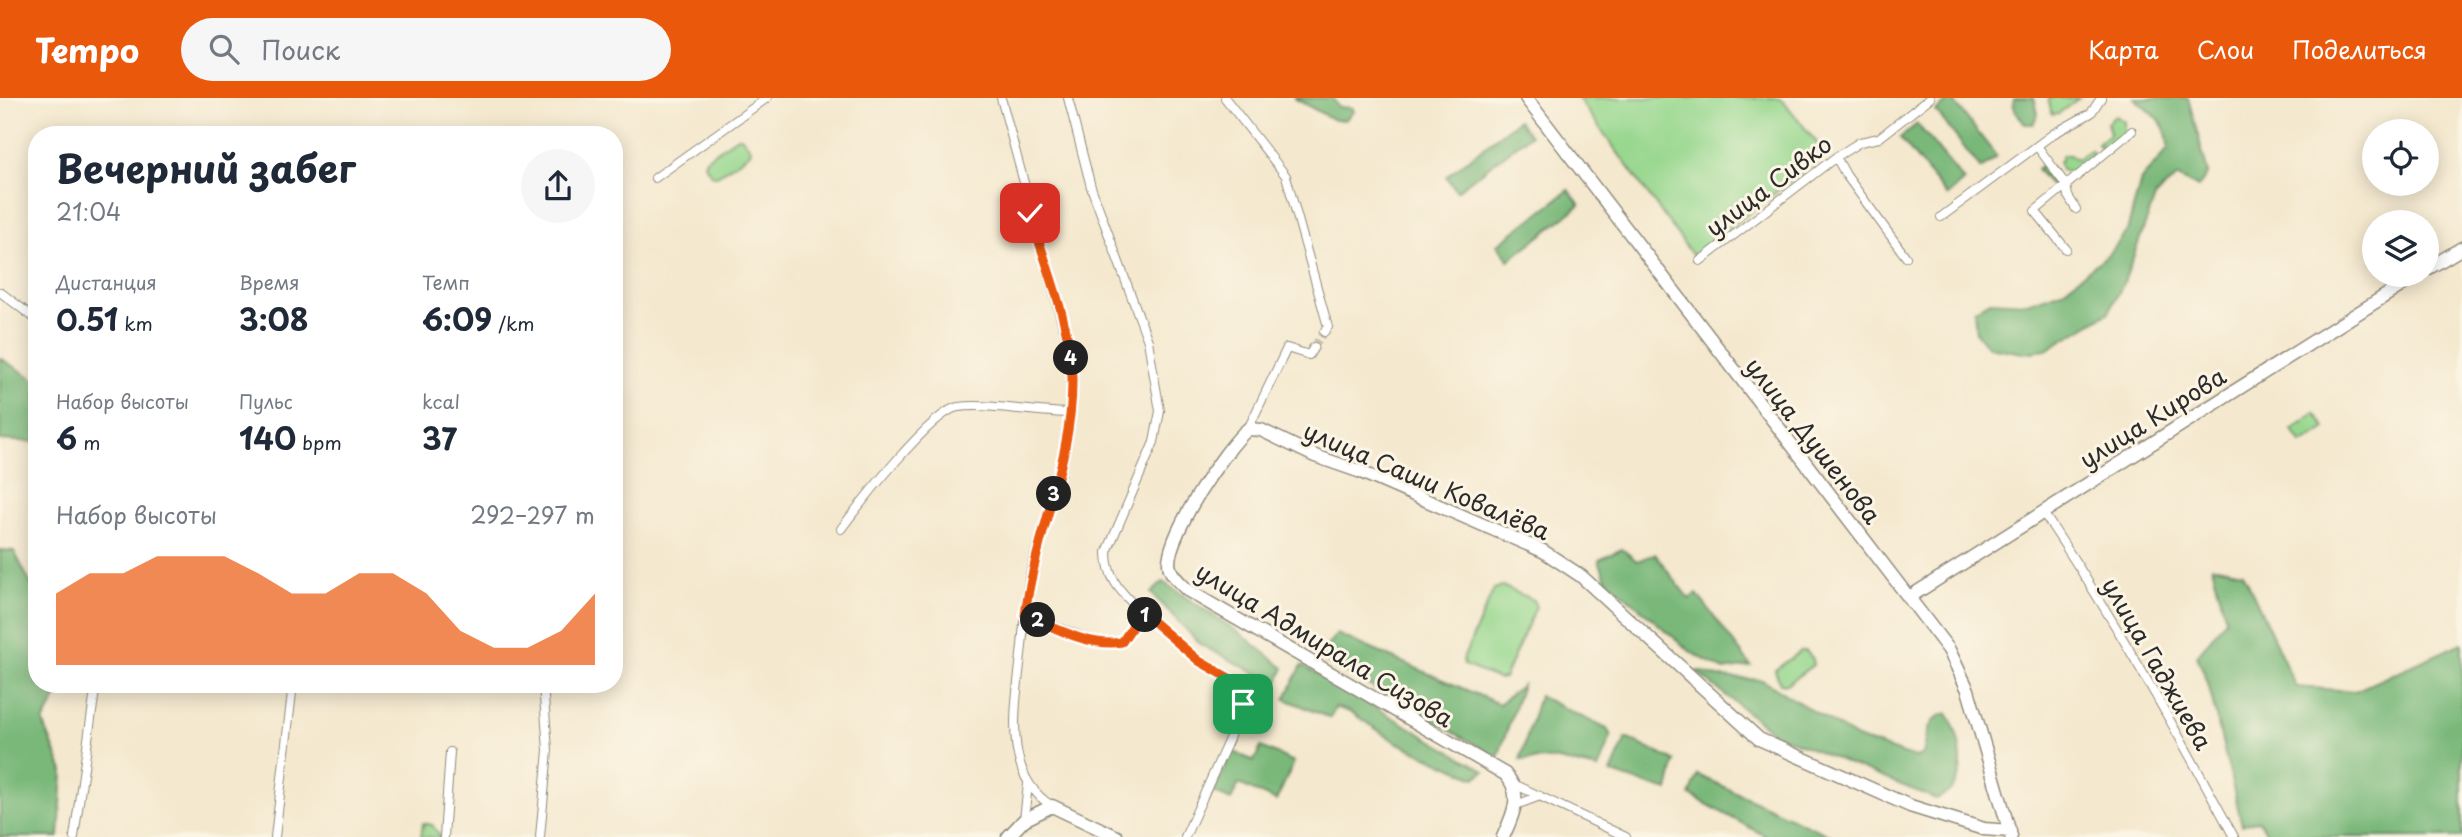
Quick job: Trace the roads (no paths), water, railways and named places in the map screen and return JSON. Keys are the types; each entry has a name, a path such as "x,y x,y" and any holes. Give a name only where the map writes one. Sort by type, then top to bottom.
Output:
{"street":[{"path":"655,178 767,98"},
{"path":"1001,98 1070,352 1067,444 1030,576 1025,615 1014,722 1020,763 1028,784 1038,797 1117,837"},
{"path":"1068,98 1091,187 1148,341 1156,377 1158,430 1107,552 1107,567 1111,580 1136,607 1199,661 1236,682 1244,695 1229,739 1185,837"},
{"path":"1225,98 1286,176 1328,327 1324,332"},
{"name":"улица Душенова","path":"1526,98 1640,243 1755,400 1911,596 1949,650 1968,690 2011,834"},
{"name":"улица Сивко","path":"1700,261 1836,156 1860,142 1879,138 1930,98"},
{"path":"1941,217 2037,146 2091,113 2101,98"},
{"path":"2066,250 2035,211 2132,131"},
{"path":"2037,146 2066,185 2068,197 2076,209"},
{"path":"1836,156 1846,176 1906,257"},
{"path":"2439,262 2462,248"},
{"name":"улица Кирова","path":"1911,596 2399,287"},
{"path":"0,292 28,313"},
{"name":"улица Адмирала Сизова","path":"1314,347 1309,355 1287,348 1248,429 1234,444 1180,529 1171,550 1169,566 1174,576 1188,590 1505,774 1514,784"},
{"path":"841,529 864,498 937,417 956,407 1070,413"},
{"name":"улица Саши Ковалёва","path":"1248,429 1261,430 1314,456 1361,472 1543,551 1581,576 1759,739 1910,806 1984,829 2011,834"},
{"name":"улица Гаджиева","path":"2042,511 2090,584 2172,721 2234,837"},
{"path":"1025,615 1088,640 1114,643 1122,642 1132,627 1136,607"},
{"path":"74,837 95,693"},
{"path":"275,837 292,693"},
{"path":"540,837 548,750 544,693"},
{"path":"444,837 450,752"},
{"path":"1024,820 1028,784"},
{"path":"1514,784 1626,837"},
{"path":"1503,837 1516,805 1514,784"},
{"path":"1516,805 1540,796"},
{"path":"1008,837 1024,820 1052,806"}],"tunnel":[{"path":"1314,347 1324,332"}]}
